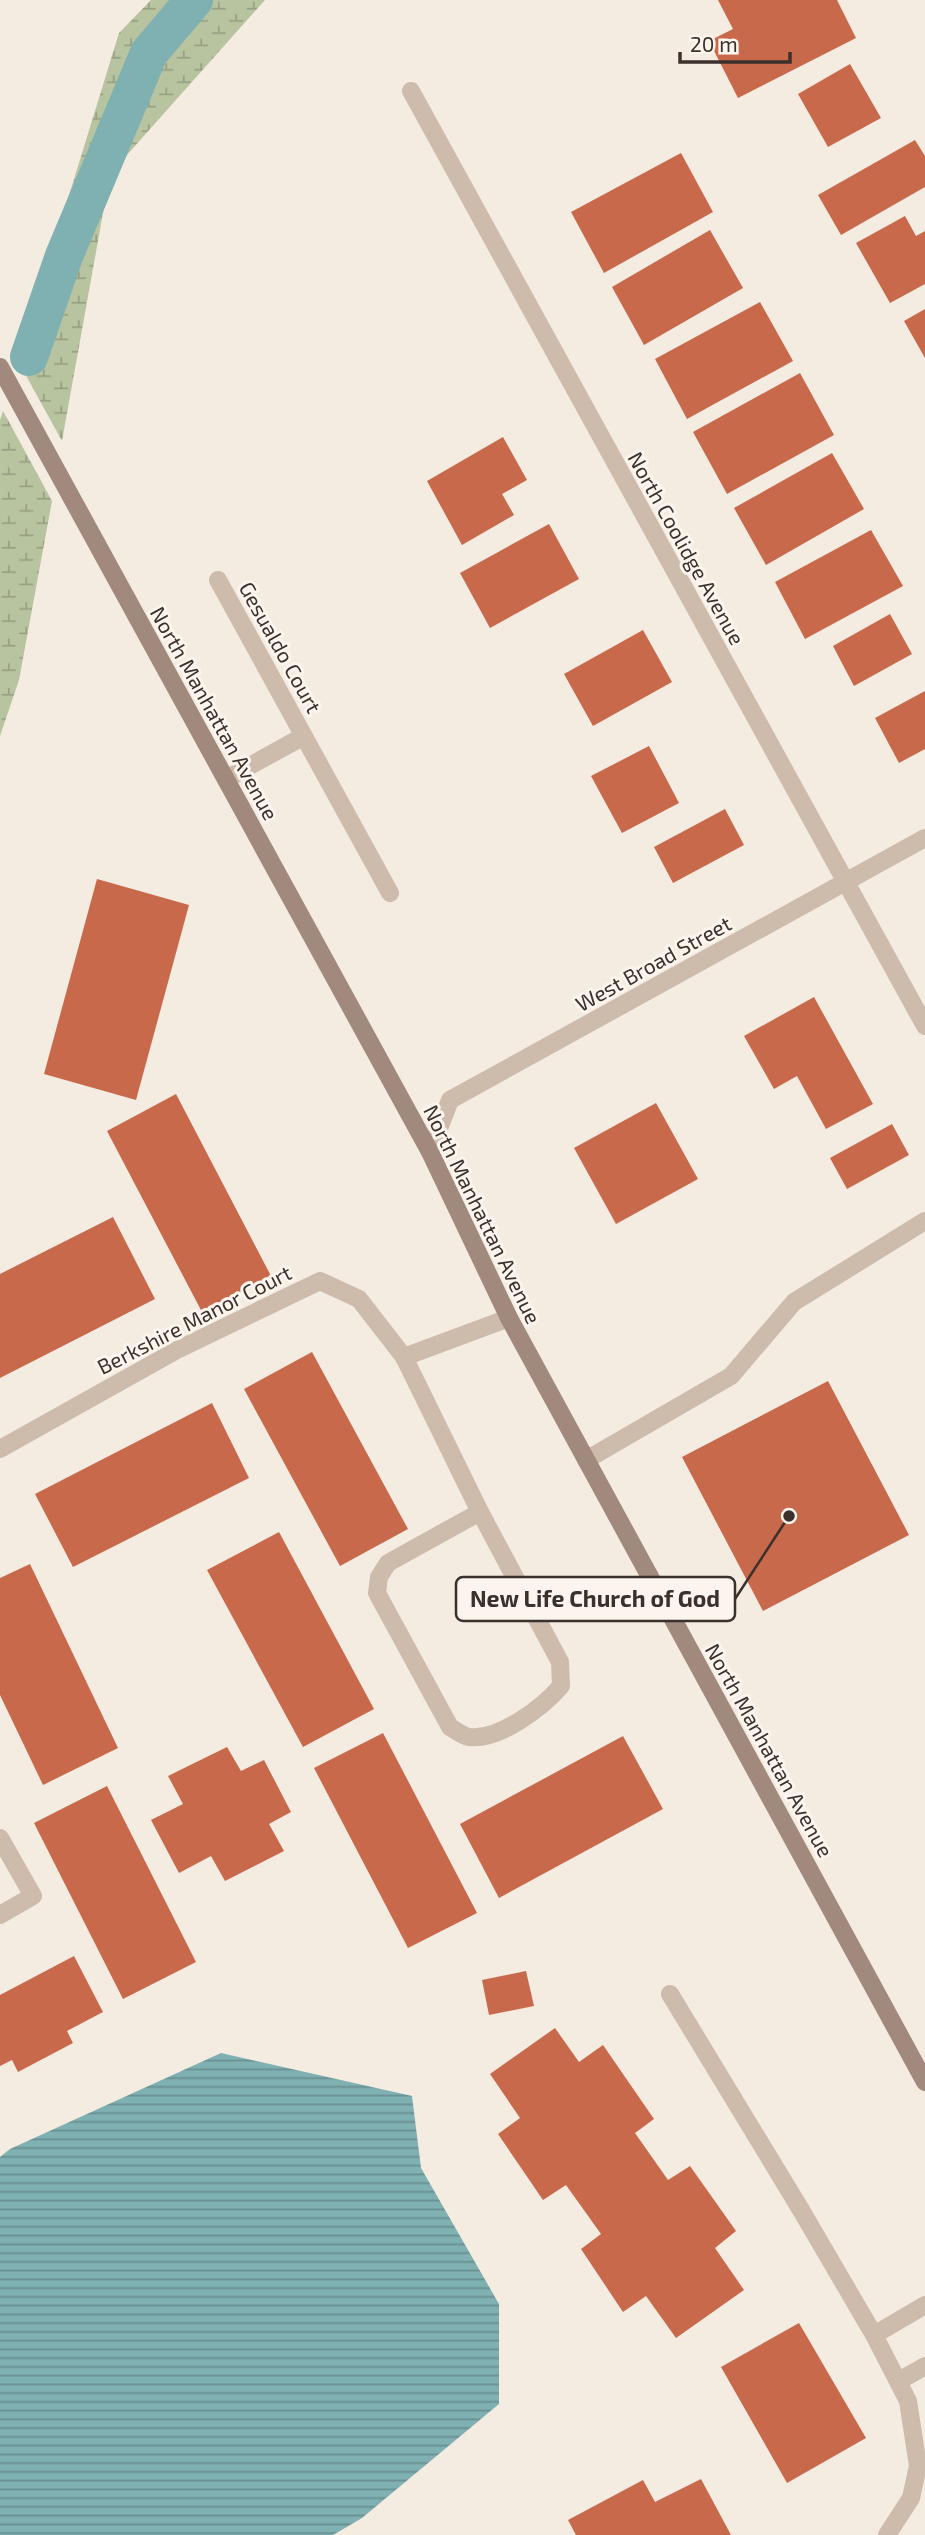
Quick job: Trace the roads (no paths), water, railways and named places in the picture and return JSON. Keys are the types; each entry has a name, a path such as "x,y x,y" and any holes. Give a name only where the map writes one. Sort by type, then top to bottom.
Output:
{"street":[{"name":"North Coolidge Avenue","path":"411,91 925,1026"},
{"name":"North Manhattan Avenue","path":"0,366 430,1152 509,1318 925,2081"},
{"name":"Gesualdo Court","path":"218,580 390,893"},
{"name":"Gesualdo Court","path":"226,779 304,736"},
{"name":"West Broad Street","path":"430,1152 450,1100 925,838"},
{"path":"586,1460 731,1376 794,1303 925,1222"},
{"name":"Berkshire Manor Court","path":"0,1449 177,1350 320,1281 359,1299 404,1357"},
{"path":"480,1512 388,1563 379,1577 377,1593 450,1727 467,1737 493,1735 545,1705 562,1686 560,1662 480,1512 404,1357 509,1318"},
{"path":"0,1838 33,1896 0,1915"},
{"path":"670,1994 874,2334 908,2401 918,2466 911,2498 887,2535"},
{"path":"874,2334 925,2305"},
{"path":"899,2381 925,2366"}],"water":[{"path":"221,2053 412,2096 421,2168 499,2304 499,2404 362,2518 333,2535 0,2535 0,2157 10,2149"}],"waterway":[{"path":"29,357 64,256 149,53 194,0"}],"place":[{"name":"New Life Church of God","path":"789,1516"}]}
